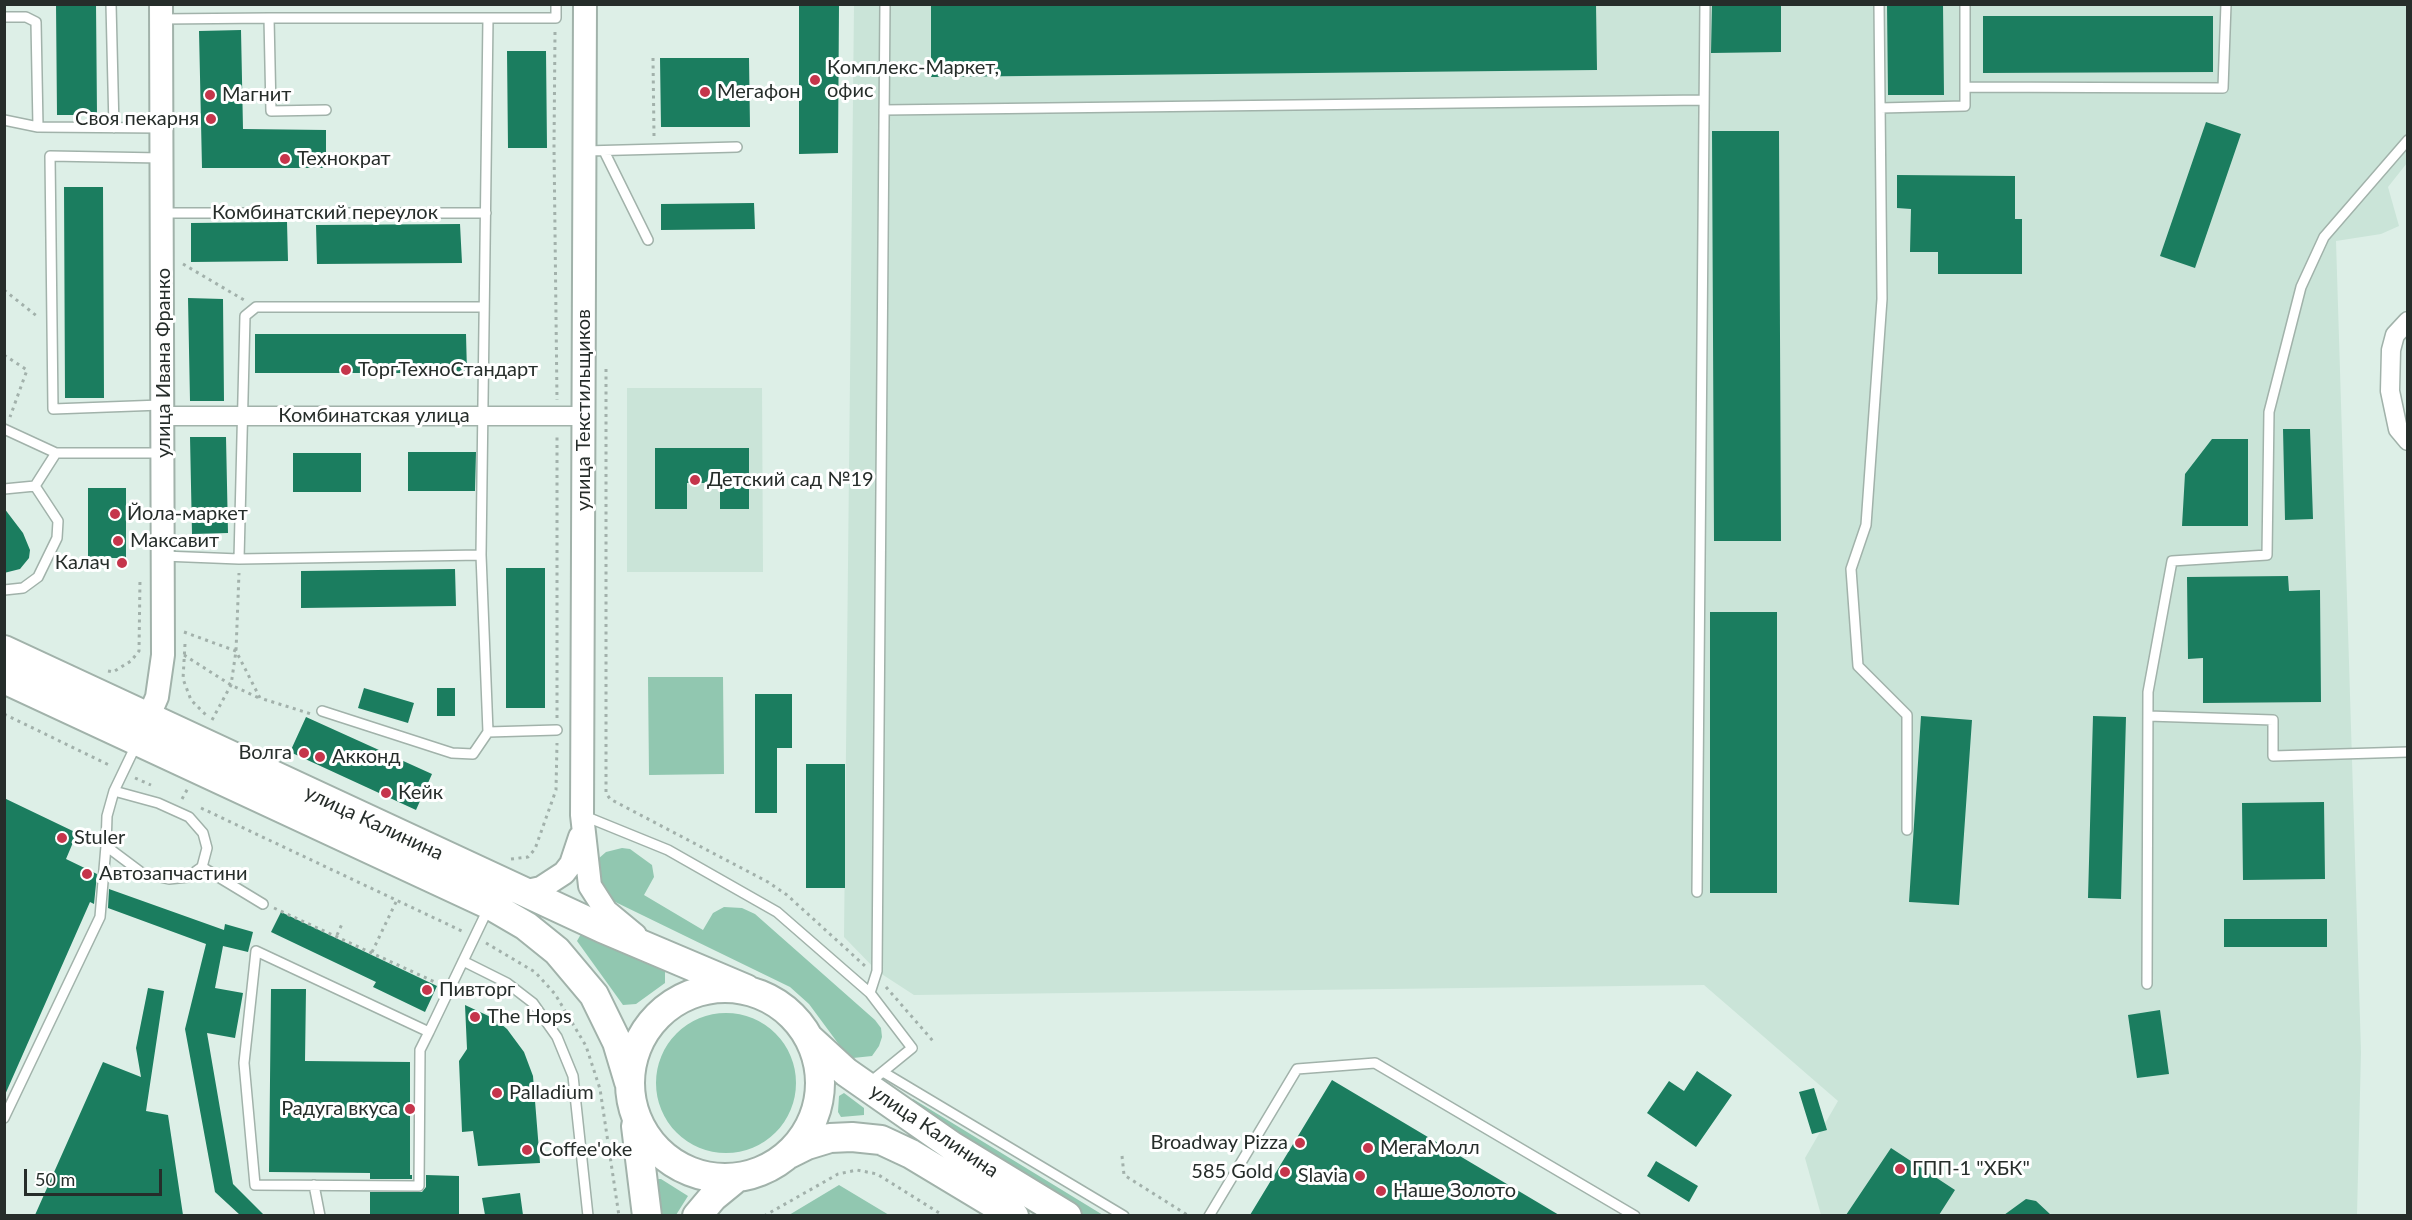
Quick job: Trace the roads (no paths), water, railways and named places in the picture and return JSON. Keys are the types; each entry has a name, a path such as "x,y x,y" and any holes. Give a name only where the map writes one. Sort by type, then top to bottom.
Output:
{"main road":[{"name":"улица Калинина","path":"4,650 143,730 490,905 526,926 557,951 578,974 606,1018 617,1042 628,1082"},
{"name":"улица Калинина","path":"4,679 143,730 746,989"},
{"path":"636,1124 648,1143 665,1158 686,1170 707,1176 735,1179 760,1172 785,1157 804,1137 815,1115 820,1094 821,1075 817,1055 809,1037 785,1008 746,989 717,988 694,992 657,1016 642,1037 633,1058 628,1082 636,1124 647,1215"},
{"name":"улица Калинина","path":"809,1037 874,1079 952,1146 1067,1215"},
{"name":"улица Калинина","path":"785,1157 807,1145 830,1138 852,1137 881,1140 911,1154 1014,1215"},
{"path":"697,1215 713,1197 735,1179"}],"street":[{"name":"улица Текстильщиков","path":"524,892 553,882 572,864 580,837 582,815 584,416 595,151 585,4"},
{"name":"улица Ивана Франко","path":"143,730 157,698 163,655 164,213 161,12"},
{"path":"2408,321 2396,335 2391,350 2390,391 2398,429 2408,441"},
{"name":"Комбинатская улица","path":"164,410 244,416 584,416"},
{"name":"улица Текстильщиков","path":"582,815 588,877 594,895 620,924 663,953"}],"lane":[{"path":"111,4 114,128"},
{"path":"161,12 269,18 556,18 556,4"},
{"path":"870,993 876,976 885,4"},
{"path":"1697,892 1705,4"},
{"path":"1879,4 1882,299 1866,525 1851,569 1858,666 1907,715 1907,830"},
{"path":"1880,108 1965,106 1965,4"},
{"path":"1965,87 2223,88 2226,4"},
{"path":"4,17 26,17 36,22 38,127"},
{"path":"269,18 271,111 326,110"},
{"path":"322,711 452,753 473,754 488,732 481,555 488,18"},
{"path":"884,110 1704,100"},
{"path":"4,120 38,127 163,128"},
{"path":"2147,984 2148,692 2172,561 2267,555 2269,412 2301,287 2324,237 2408,140"},
{"path":"648,240 595,151 737,147"},
{"path":"163,158 50,156 53,409 164,410"},
{"name":"Комбинатский переулок","path":"164,213 486,213"},
{"path":"240,559 245,316 256,307 484,308"},
{"path":"5,429 56,453 164,453"},
{"path":"35,486 56,453"},
{"path":"4,489 35,486"},
{"path":"4,590 23,588 38,577 57,538 58,521 35,486"},
{"path":"163,556 240,559 481,555"},
{"path":"2148,716 2273,720 2273,756 2408,752"},
{"path":"4,1118 100,917 107,816 114,790 143,730"},
{"path":"488,732 557,730"},
{"path":"106,846 142,873 169,879 188,877 202,867 207,848 203,833 189,817 158,803 114,790"},
{"path":"582,815 668,850 777,912 870,993 912,1048 874,1079 1124,1215"},
{"path":"202,867 263,904"},
{"path":"429,1032 256,951 244,1063 255,1185 419,1186 420,1050 429,1032 490,905"},
{"path":"463,961 507,983 533,1003 557,1036 573,1076 588,1215"},
{"path":"1209,1215 1297,1069 1375,1063 1635,1215"},
{"path":"314,1185 320,1215"}],"place":[{"name":"Комплекс-Маркет, офис","path":"815,80"},
{"name":"Мегафон","path":"705,92"},
{"name":"Магнит","path":"210,95"},
{"name":"Своя пекарня","path":"211,119"},
{"name":"Технократ","path":"285,159"},
{"name":"ТоргТехноСтандарт","path":"346,370"},
{"name":"Детский сад №19","path":"695,480"},
{"name":"Йола-маркет","path":"115,514"},
{"name":"Максавит","path":"118,541"},
{"name":"Калач","path":"122,563"},
{"name":"Волга","path":"304,753"},
{"name":"Акконд","path":"320,757"},
{"name":"Кейк","path":"386,793"},
{"name":"Stuler","path":"62,838"},
{"name":"Автозапчастини","path":"87,874"},
{"name":"Пивторг","path":"427,990"},
{"name":"The Hops","path":"475,1017"},
{"name":"Palladium","path":"497,1093"},
{"name":"Радуга вкуса","path":"410,1109"},
{"name":"Broadway Pizza","path":"1300,1143"},
{"name":"МегаМолл","path":"1368,1148"},
{"name":"Coffee'oke","path":"527,1150"},
{"name":"ГПП-1 \"ХБК\"","path":"1900,1169"},
{"name":"585 Gold","path":"1285,1172"},
{"name":"Slavia","path":"1360,1176"},
{"name":"Наше Золото","path":"1381,1191"}]}
